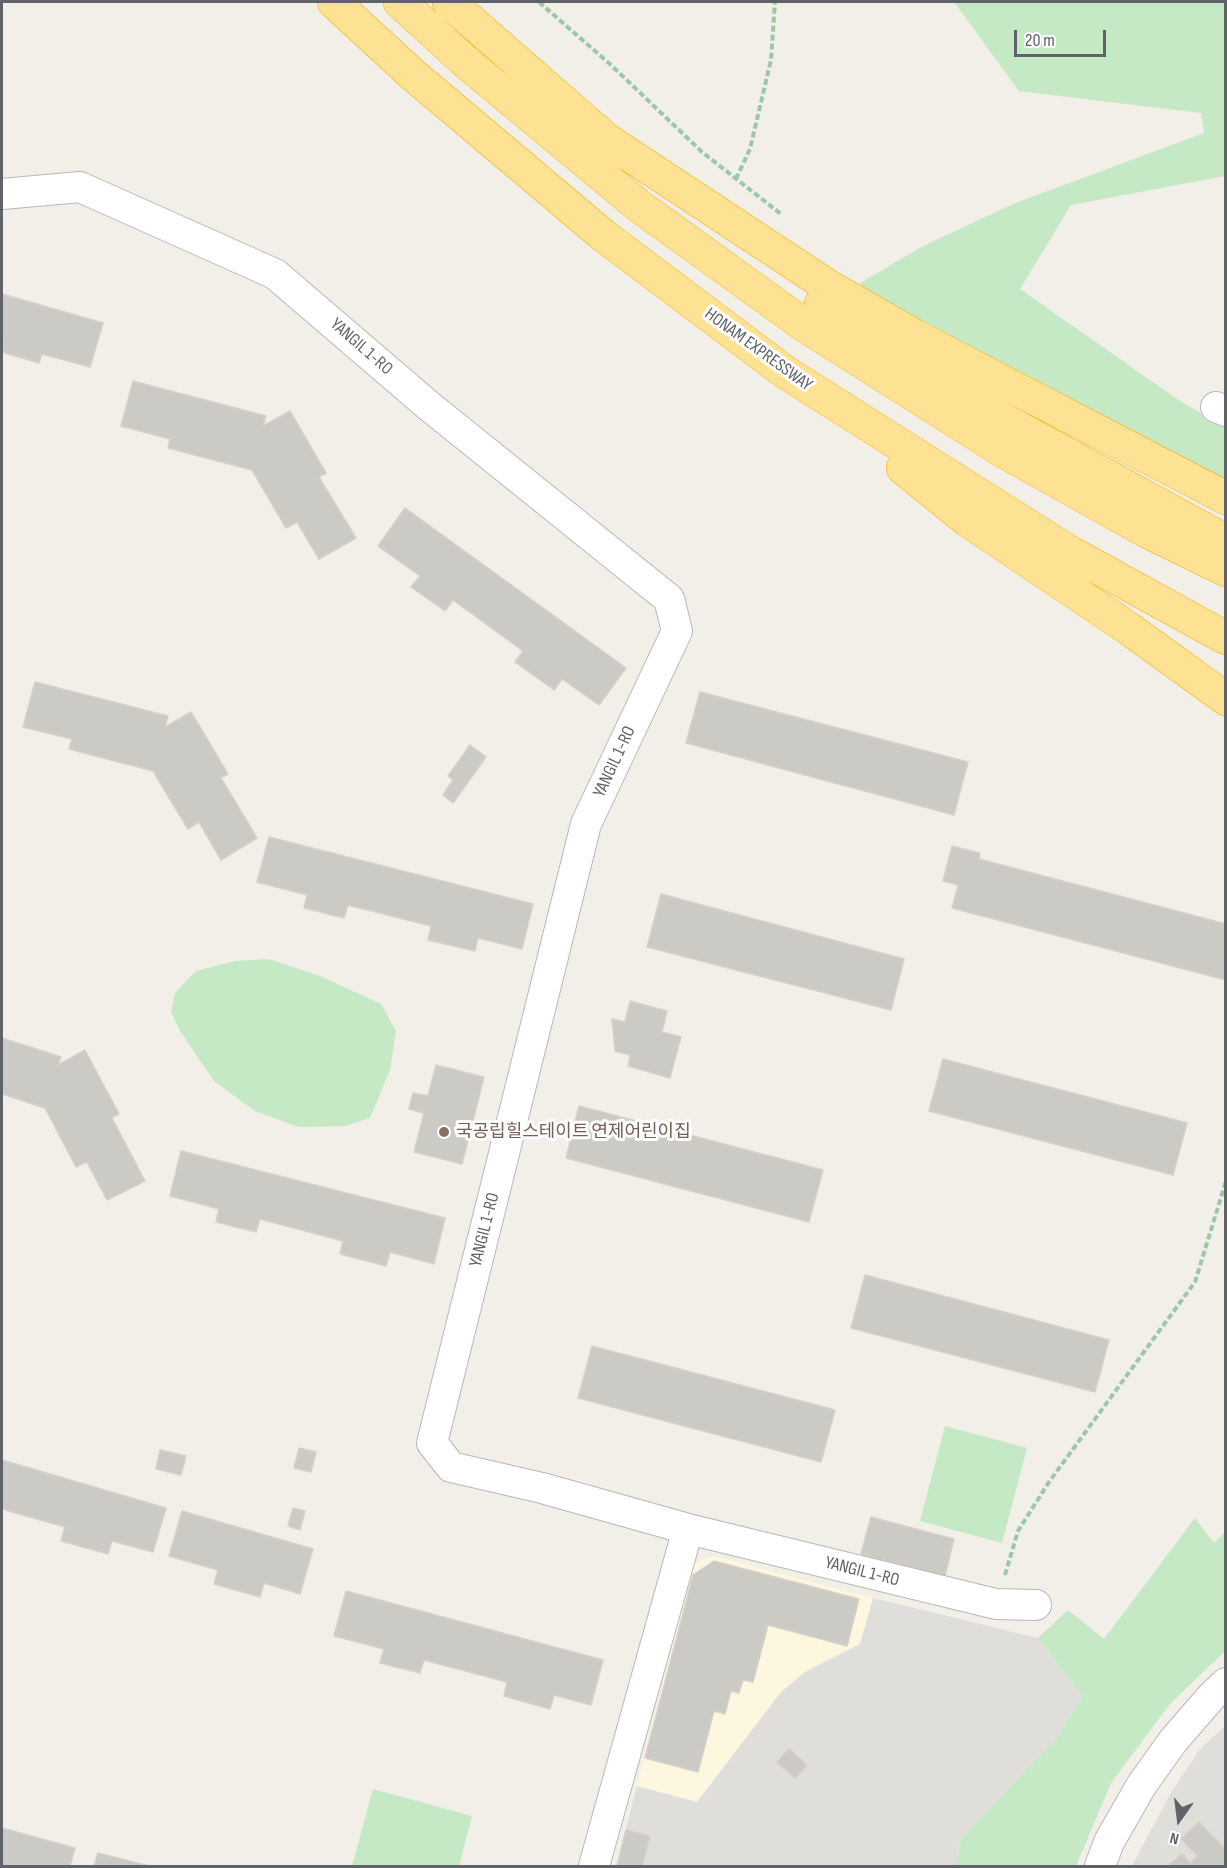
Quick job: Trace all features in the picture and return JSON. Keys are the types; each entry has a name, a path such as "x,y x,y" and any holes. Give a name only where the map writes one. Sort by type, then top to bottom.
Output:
{"highway":[{"name":"HONAM EXPRESSWAY","path":"334,2 412,74 604,236 785,372 1071,553 1226,638"},
{"path":"400,2 468,64 639,206 804,325 1003,451 1148,532 1226,570"},
{"path":"449,2 607,140 726,238 876,342 995,415 1226,541"},
{"path":"607,140 828,285 915,336 1226,498"},
{"path":"785,372 967,520 1128,628 1226,699"}],"street":[{"name":"YANGIL 1-RO","path":"2,194 80,186 275,274 429,406 669,599 677,631 586,824 432,1443 451,1467 543,1488 688,1529 996,1604 1036,1605"},
{"path":"594,1866 688,1529"},
{"path":"1100,1866 1109,1842 1141,1786 1173,1741 1226,1683"}],"path":[{"path":"539,2 611,65 702,152 783,216"},
{"path":"736,179 750,149 771,60 775,2"},
{"path":"996,1604 1018,1531 1049,1482 1195,1282 1226,1181"}],"shaded area":[{"path":"713,1556 873,1598 861,1644 825,1660 781,1692 696,1803 637,1786 692,1569 696,1563"},
{"path":"873,1598 1038,1638 1083,1696 1056,1739 961,1839 956,1866 616,1866 637,1786 697,1802 781,1692 805,1672 860,1644"},
{"path":"1225,1726 1225,1866 1132,1866 1170,1794 1200,1749"}],"green space":[{"path":"954,2 1225,2 1225,176 1071,205 1020,289 1180,401 1225,427 1225,485 857,285 921,247 1013,204 1204,133 1201,113 1019,91"},
{"path":"269,959 320,976 381,1004 396,1031 390,1070 370,1118 345,1126 299,1127 255,1111 214,1081 180,1031 171,1012 175,993 196,971 235,961"},
{"path":"945,1426 1027,1448 1002,1543 920,1521"},
{"path":"1195,1518 1214,1543 1225,1532 1225,1651 1170,1704 1111,1783 1076,1866 956,1866 961,1839 1056,1739 1083,1696 1038,1638 1068,1610 1104,1639"},
{"path":"373,1789 472,1816 459,1866 352,1866"}],"building":[{"path":"2,294 103,323 90,367 42,354 39,363 2,352"},
{"path":"133,381 266,416 263,426 290,411 326,473 319,477 356,538 319,559 297,522 286,528 252,470 168,448 170,439 121,426"},
{"path":"405,508 626,668 599,705 562,679 554,690 515,662 523,651 453,600 445,611 411,587 420,576 378,546"},
{"path":"35,682 168,716 165,727 191,712 228,774 221,778 257,838 221,860 199,822 188,829 153,771 69,749 72,739 23,727"},
{"path":"700,692 968,762 954,815 686,743"},
{"path":"470,745 486,757 453,803 443,795 453,780 448,776"},
{"path":"269,837 533,904 522,949 478,938 475,951 428,940 431,926 348,905 344,918 304,908 307,895 257,882"},
{"path":"952,846 980,853 979,859 1226,924 1226,980 952,908 958,885 943,881"},
{"path":"661,894 904,959 891,1010 647,947"},
{"path":"630,1001 667,1011 662,1032 681,1037 670,1078 628,1066 630,1055 615,1051 612,1019 625,1022"},
{"path":"2,1038 61,1057 58,1065 85,1050 119,1114 112,1118 145,1181 107,1200 87,1162 76,1167 45,1108 2,1094"},
{"path":"943,1059 1187,1123 1173,1175 929,1111"},
{"name":"국공립힐스테이트 연제어린이집","path":"436,1065 484,1077 462,1164 414,1152 424,1113 409,1109 413,1093 428,1096"},
{"path":"579,1106 823,1170 809,1222 566,1158"},
{"path":"181,1151 445,1218 434,1264 390,1252 386,1266 340,1254 343,1241 260,1219 256,1232 216,1222 219,1209 170,1196"},
{"path":"865,1275 1109,1340 1095,1392 851,1328"},
{"path":"592,1346 835,1410 821,1462 578,1398"},
{"path":"299,1448 316,1452 311,1472 294,1468"},
{"path":"160,1450 186,1456 181,1475 156,1469"},
{"path":"2,1460 166,1508 153,1552 112,1541 108,1554 61,1541 65,1527 2,1509"},
{"path":"293,1508 305,1511 300,1530 288,1526"},
{"path":"182,1511 313,1549 300,1594 264,1583 260,1597 214,1584 218,1570 169,1556"},
{"path":"871,1517 954,1539 945,1576 861,1554"},
{"path":"714,1561 859,1599 847,1646 768,1625 753,1682 743,1680 739,1693 731,1691 725,1714 714,1711 698,1772 645,1758 693,1575"},
{"path":"346,1591 603,1660 591,1705 554,1695 550,1709 504,1696 507,1682 424,1660 420,1673 380,1663 384,1649 334,1636"},
{"path":"789,1749 807,1765 795,1778 777,1762"},
{"path":"1199,1822 1226,1850 1226,1866 1168,1866 1182,1854 1190,1863 1198,1856 1181,1839"},
{"path":"2,1828 75,1848 70,1866 2,1866"},
{"path":"626,1830 650,1836 642,1866 617,1866"},
{"path":"98,1853 149,1866 94,1866"}],"place":[{"name":"국공립힐스테이트 연제어린이집","path":"444,1132"}]}
